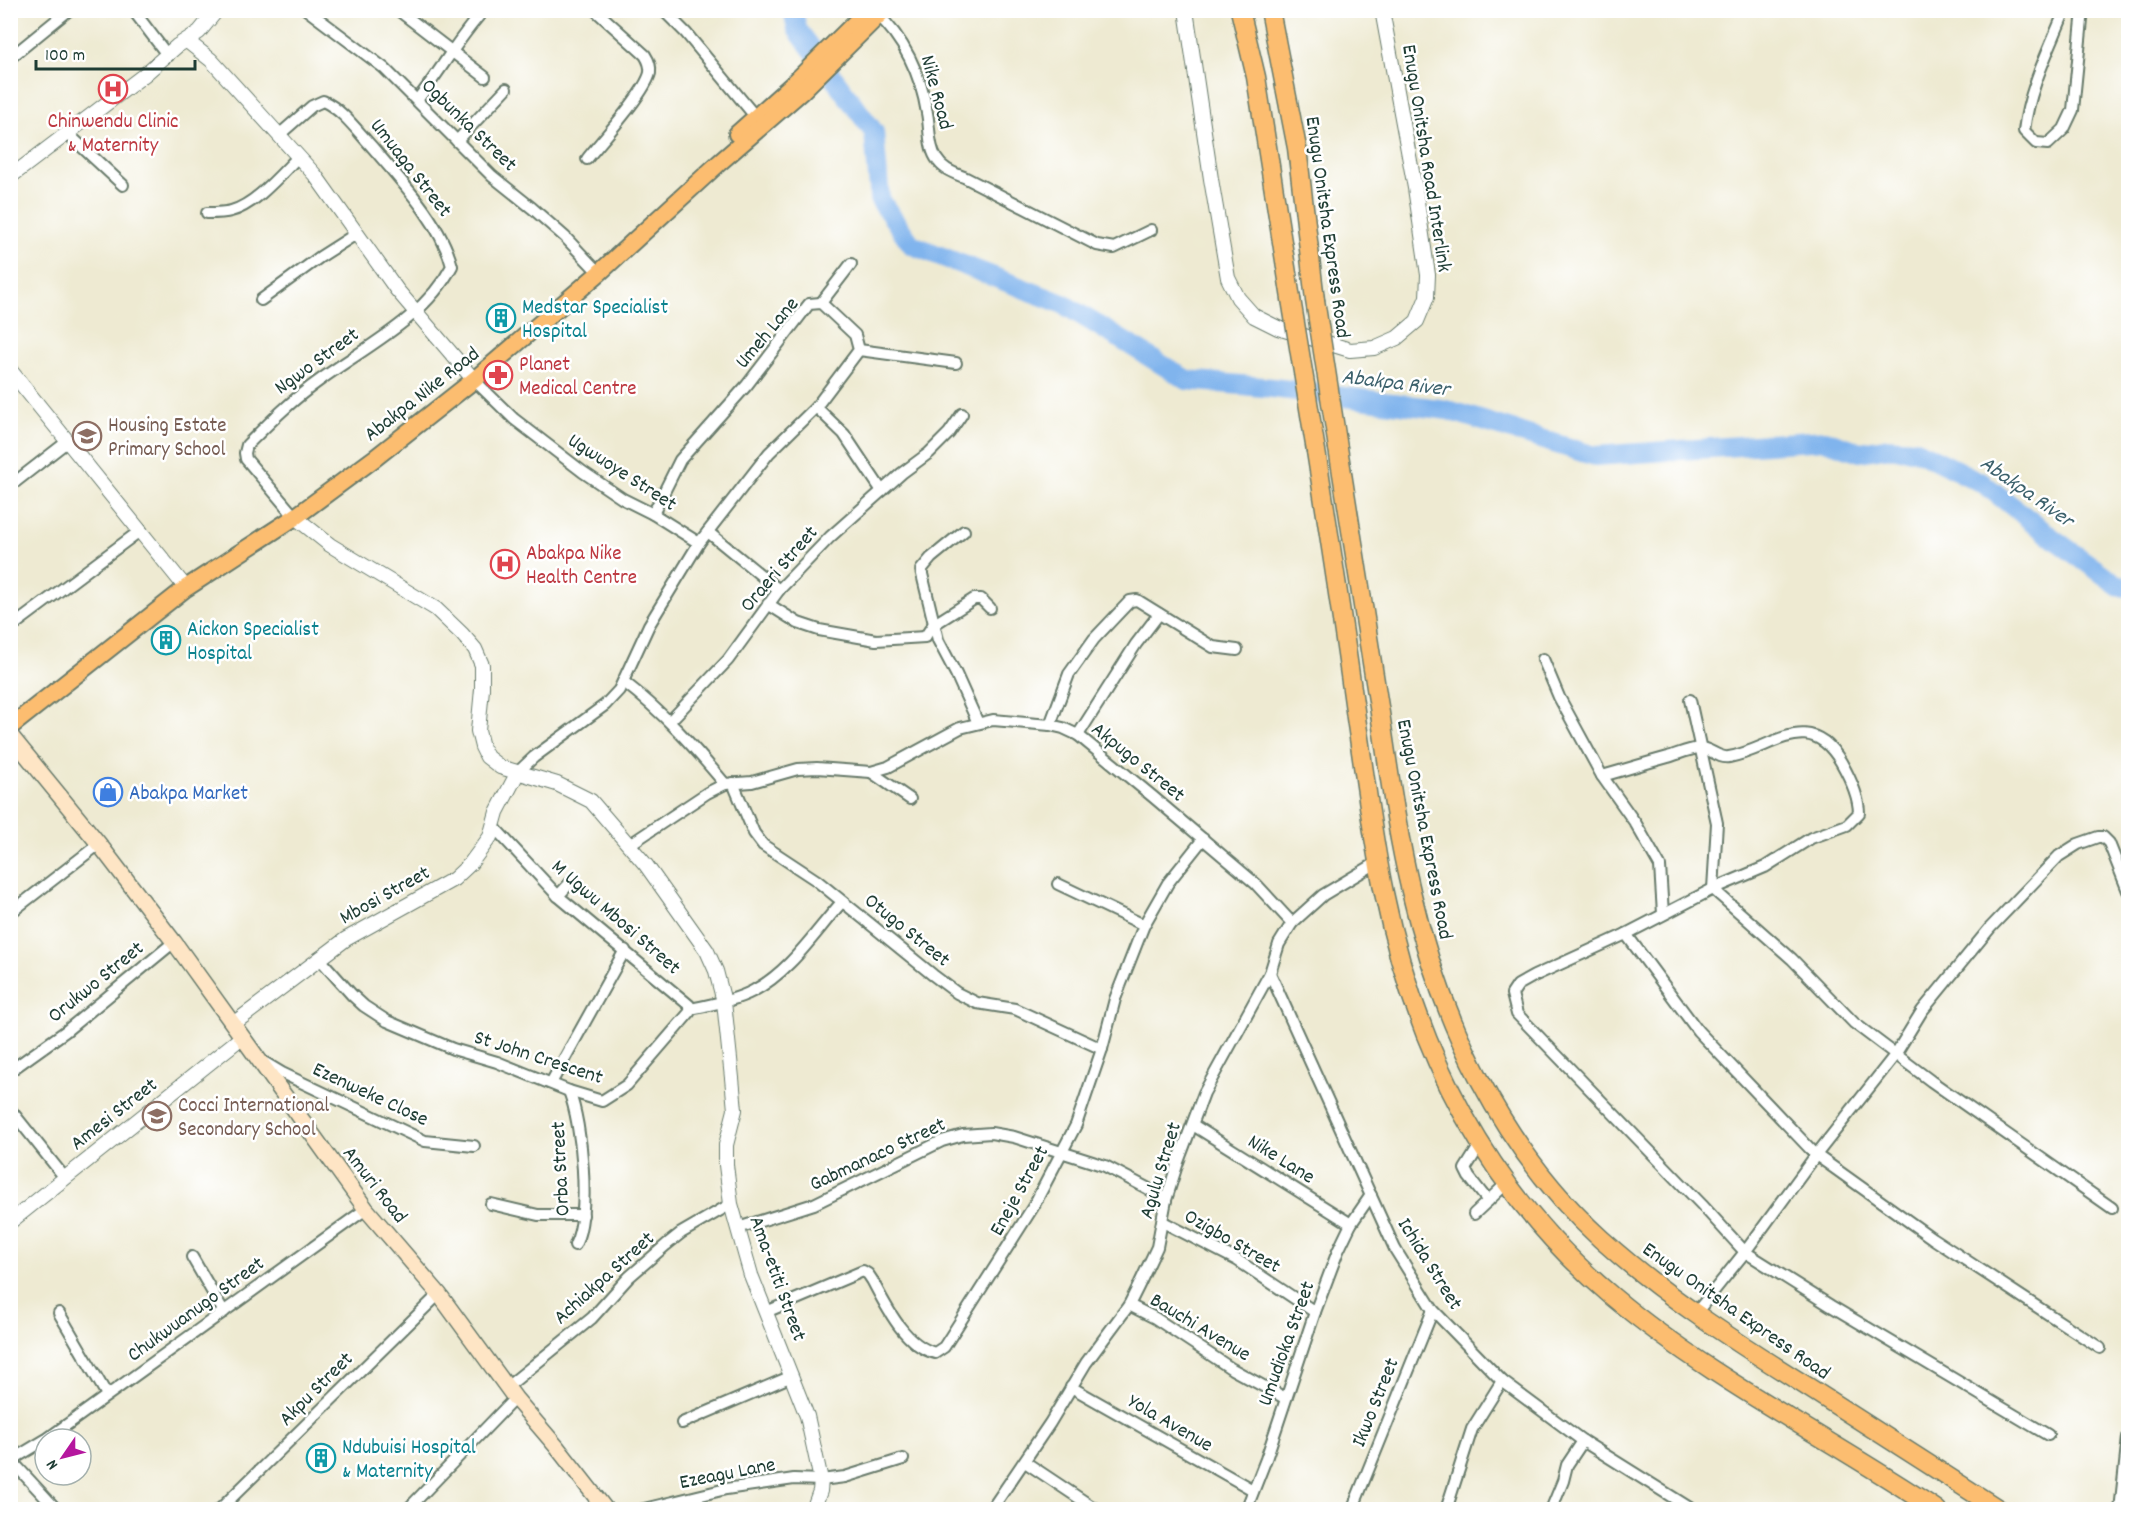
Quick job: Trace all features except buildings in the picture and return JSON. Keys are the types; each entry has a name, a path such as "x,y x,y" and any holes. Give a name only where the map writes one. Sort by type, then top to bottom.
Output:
{"highway":[{"path":"1240,10 1256,77 1334,562 1384,894 1415,1009 1444,1080 1480,1145 1506,1184 1563,1250 1612,1296 1673,1343 1770,1407 1874,1468 1937,1509"},
{"name":"Enugu Onitsha Express Road","path":"1270,10 1297,148 1315,300 1410,889 1426,949 1446,1009 1462,1045 1513,1134 1550,1184 1599,1237 1623,1258 1732,1339 2000,1509"}],"main road":[{"name":"Abakpa Nike Road","path":"10,714 184,584 382,452 719,163 759,121 876,12"},
{"name":"Abakpa Nike Road","path":"10,727 184,584"},
{"name":"Amuri Road","path":"10,735 99,844 174,942 366,1209 439,1294 511,1392 606,1509"}],"street":[{"path":"10,58 69,10"},
{"path":"133,10 168,56"},
{"path":"10,177 168,56 177,46 199,32 217,10"},
{"name":"Ogbunka Street","path":"307,10 327,28 384,68 492,176 565,237 596,270"},
{"path":"398,10 484,77"},
{"path":"417,100 451,51 484,10"},
{"path":"587,159 641,92 650,71 650,62 645,56 595,10"},
{"path":"663,10 686,33 759,121"},
{"name":"Enugu Onitsha Road Interlink","path":"1186,10 1228,279 1238,298 1254,316 1278,328 1350,350 1374,348 1397,338 1417,321 1426,297 1428,275 1415,188 1382,10"},
{"path":"2065,10 2036,79 2027,110 2024,131 2036,143 2048,144 2064,129 2073,110 2083,10"},
{"name":"Nike Road","path":"876,12 913,62 927,112 931,145 935,157 946,170 1097,245 1114,248 1151,230"},
{"path":"187,41 211,60 326,189 414,313 471,377"},
{"path":"457,141 506,89"},
{"name":"Umuaga Street","path":"279,135 312,106 323,101 329,104 355,127 423,208 448,252 452,266 442,285 414,313"},
{"path":"67,133 123,185"},
{"path":"207,213 230,212 240,208 264,190 298,157"},
{"path":"261,300 356,234"},
{"path":"821,303 851,264"},
{"name":"Umeh Lane","path":"653,514 680,460 747,386 809,304 821,303 855,334 859,350"},
{"name":"Ngwo Street","path":"292,513 246,459 247,446 280,411 414,313"},
{"path":"518,772 534,757 605,705 624,682 649,625 699,543 769,453 816,407 859,350 956,363"},
{"path":"10,370 184,584"},
{"name":"Ugwuoye Street","path":"471,377 514,419 583,472 623,499 653,514 699,543"},
{"path":"816,407 844,434 882,491"},
{"name":"Oraeri Street","path":"670,721 728,660 779,590 830,537 950,433 962,414"},
{"path":"10,486 68,441"},
{"name":"Ama-etiti Street","path":"292,513 330,545 435,609 475,649 482,665 478,731 487,757 500,767 557,784 591,801 662,885 707,951 716,971 724,1002 735,1110 726,1144 731,1204 751,1275 807,1416 821,1480 820,1491 813,1509"},
{"path":"10,628 141,530"},
{"path":"964,531 931,558 921,570 932,628 978,723"},
{"path":"708,532 779,590"},
{"path":"768,604 798,623 819,630 876,640 925,637 932,628 974,599 981,599 990,608"},
{"path":"1050,725 1069,674 1094,639 1130,601 1137,600 1213,647 1237,650"},
{"path":"1078,735 1136,644 1159,614"},
{"path":"1544,659 1559,697 1602,776 1636,824 1660,866 1663,914"},
{"name":"Otugo Street","path":"624,682 670,721 729,784 754,833 763,845 816,880 957,993 977,1003 1015,1009 1102,1049"},
{"path":"1690,700 1717,823 1713,889"},
{"name":"Akpugo Street","path":"629,845 707,793 729,784 752,782 798,769 871,772 888,767 960,728 993,720 1050,725 1064,728 1078,735 1256,884 1292,923"},
{"path":"1602,776 1701,747 1725,758 1758,749 1791,734 1812,734 1822,738 1836,753 1859,805 1859,813 1847,825 1810,838 1765,867 1713,889 1626,934 1518,985 1512,994 1517,1014 1745,1252 2048,1435"},
{"name":"Mbosi Street","path":"233,1024 346,939 454,879 470,864 490,837 496,812 518,772"},
{"path":"871,772 910,799"},
{"name":"M Ugwu Mbosi Street","path":"493,826 558,896 625,950 691,1009"},
{"path":"1696,1313 1894,1055 1922,1011 1990,928 2059,856 2078,844 2103,837 2109,843 2128,891"},
{"name":"Eneje Street","path":"766,1312 863,1271 872,1280 894,1320 924,1350 935,1353 944,1347 1034,1207 1076,1125 1102,1049 1115,999 1144,925 1168,883 1203,838"},
{"path":"10,914 99,844"},
{"name":"Agulu Street","path":"991,1509 1025,1462 1086,1363 1129,1305 1156,1246 1166,1200 1204,1093 1270,973 1279,944 1292,923 1323,895 1378,862"},
{"path":"558,896 571,882"},
{"path":"1058,884 1144,925"},
{"path":"1713,889 1792,959 1854,1023 1894,1055 2112,1208"},
{"path":"691,1009 724,1002 753,992 769,981 790,962 842,902"},
{"path":"1626,934 1698,1030 1816,1155 1932,1238 2100,1348"},
{"name":"Orukwo Street","path":"10,1071 66,1031 174,942"},
{"path":"551,1083 625,950"},
{"name":"St John Crescent","path":"319,958 352,995 387,1021 453,1049 497,1062 569,1091 602,1101 627,1085 691,1009"},
{"name":"Ichida Street","path":"1270,973 1395,1249 1433,1310 1502,1381 1583,1441 1693,1509"},
{"name":"Amesi Street","path":"10,1222 242,1037"},
{"name":"Ezenweke Close","path":"257,1058 292,1078 425,1141 474,1146"},
{"name":"Orba Street","path":"569,1091 577,1115 581,1149 583,1215 575,1245"},
{"path":"10,1109 64,1178"},
{"name":"Nike Lane","path":"1193,1125 1351,1224"},
{"name":"Gabmanaco Street","path":"738,1228 814,1204 942,1141 963,1135 991,1133 1014,1137 1105,1166 1166,1200"},
{"path":"1480,1145 1465,1169 1469,1178 1488,1201"},
{"path":"1474,1214 1506,1184"},
{"name":"Umudioka Street","path":"1246,1509 1266,1459 1315,1312 1351,1224 1371,1195"},
{"path":"491,1204 538,1215 583,1215"},
{"name":"Achiakpa Street","path":"407,1509 511,1392 592,1318 629,1277 681,1233 731,1204"},
{"name":"Chukwuanugo Street","path":"64,1427 366,1209"},
{"name":"Ozigbo Street","path":"1163,1222 1237,1260 1315,1312"},
{"path":"192,1257 224,1312"},
{"name":"Akpu Street","path":"224,1508 439,1294"},
{"name":"Bauchi Avenue","path":"1129,1305 1155,1318 1223,1363 1285,1398"},
{"name":"Ikwo Street","path":"1352,1509 1433,1310"},
{"path":"59,1313 107,1395"},
{"path":"682,1423 792,1376"},
{"path":"1446,1509 1472,1429 1502,1381"},
{"name":"Yola Avenue","path":"1071,1387 1253,1490"},
{"path":"2120,1509 2128,1437"},
{"path":"1551,1509 1567,1465 1583,1441"},
{"name":"Chukwuanugo Street","path":"11,1460 33,1447"},
{"name":"Ezeagu Lane","path":"640,1509 726,1489 794,1479 821,1480 845,1477 903,1459"},
{"path":"11,1460 57,1509"},
{"path":"1025,1462 1097,1509"}],"waterway":[{"name":"Abakpa River","path":"793,10 797,29 874,132 880,200 912,245 1063,304 1187,380 1273,388 1448,410 1595,456 1825,440 1860,452 1884,448 1916,450 1984,484 2119,586 2128,587"}],"place":[{"name":"Chinwendu Clinic & Maternity","path":"113,89"},
{"name":"Medstar Specialist Hospital","path":"501,318"},
{"name":"Planet Medical Centre","path":"498,375"},
{"name":"Housing Estate Primary School","path":"87,436"},
{"name":"Abakpa Nike Health Centre","path":"505,564"},
{"name":"Aickon Specialist Hospital","path":"166,640"},
{"name":"Abakpa Market","path":"108,792"},
{"name":"Cocci International Secondary School","path":"157,1116"},
{"name":"Ndubuisi Hospital & Maternity","path":"321,1458"}]}
